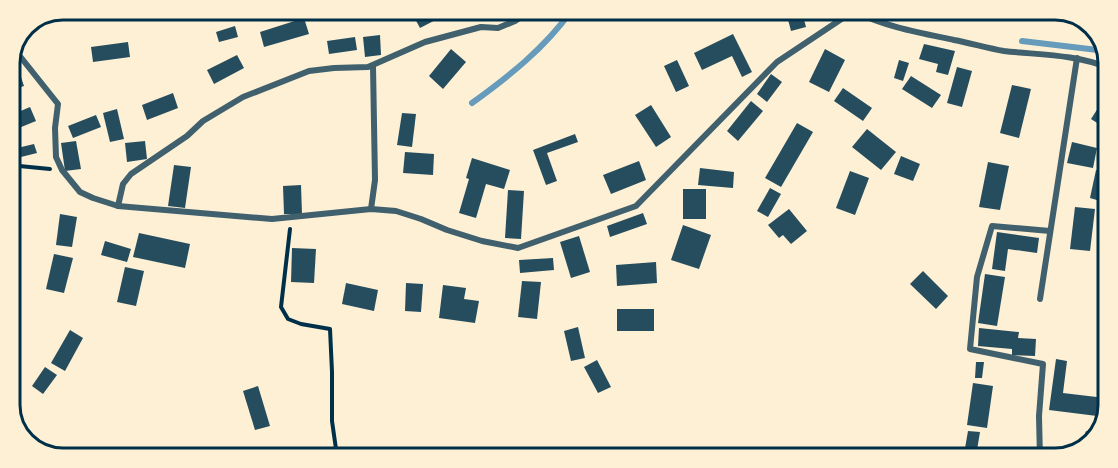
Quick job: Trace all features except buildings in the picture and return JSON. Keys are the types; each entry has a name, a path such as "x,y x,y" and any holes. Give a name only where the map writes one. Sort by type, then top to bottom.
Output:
{"street":[{"path":"118,206 123,184 131,174 187,136 203,121 243,97 309,71 373,66 426,42 481,27 498,28 516,20"},
{"path":"20,57 58,104 55,128 56,157 62,170 80,192 93,198 125,208 272,219 370,209 396,211 482,241 518,248 636,206 777,63 842,20"},
{"path":"875,20 910,31 992,48 1077,58 1098,64"},
{"path":"1040,299 1077,58"},
{"path":"370,209 375,180 373,66"},
{"path":"1040,448 1039,416 1043,364 970,349 977,277 992,226 1050,231"}],"path":[{"path":"20,166 62,170"},
{"path":"291,218 281,307 288,319 301,324 330,329 332,421 336,448"}],"waterway":[{"path":"472,103 525,61 565,20"},
{"path":"1022,41 1096,50"}]}
